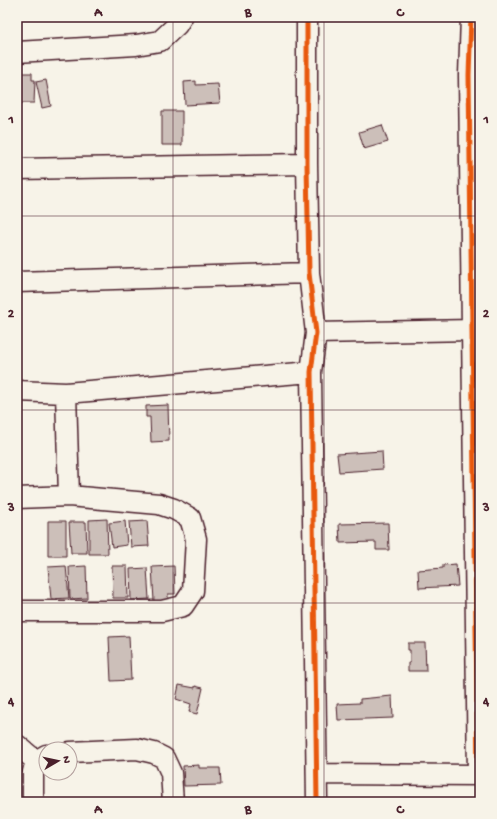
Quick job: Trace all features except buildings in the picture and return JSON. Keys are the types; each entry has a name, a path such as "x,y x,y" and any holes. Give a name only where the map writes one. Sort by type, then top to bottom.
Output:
{"street":[{"path":"17,52 136,45 160,41 177,25 182,17"},
{"path":"307,17 309,273 316,333 311,372 317,802"},
{"path":"317,774 479,775 474,319 475,76 471,17"},
{"path":"17,169 307,164"},
{"path":"17,282 309,273"},
{"path":"316,333 474,319"},
{"path":"17,390 66,393 311,372"},
{"path":"66,393 69,496"},
{"path":"17,498 69,496 159,504 174,509 190,518 196,539 193,591 183,606 162,611 17,611"},
{"path":"17,745 38,756"},
{"path":"78,752 137,749 154,753 164,758 171,773 173,802"},
{"path":"33,802 32,772 38,763"}],"cycle path":[{"path":"307,17 309,273 316,333 311,372 317,802"},
{"path":"471,17 469,75 478,775"}]}
